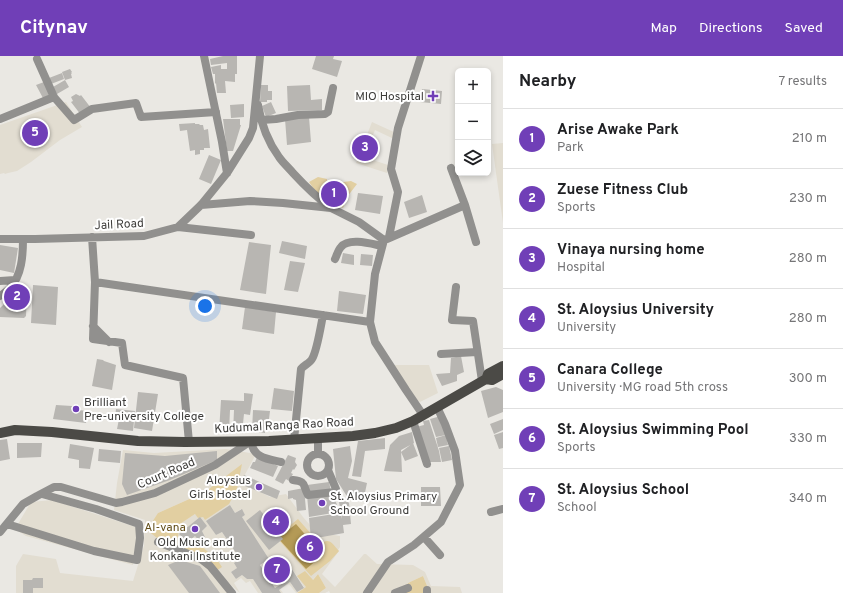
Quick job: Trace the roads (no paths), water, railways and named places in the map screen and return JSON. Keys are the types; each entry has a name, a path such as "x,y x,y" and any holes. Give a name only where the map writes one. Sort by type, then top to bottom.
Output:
{"main road":[{"name":"Kudumal Ranga Rao Road","path":"1,429 52,432 138,441 250,444 375,433 396,428 413,421 485,378 502,371"}],"street":[{"path":"204,56 227,173"},
{"name":"Jail Road","path":"0,239 144,236 178,227 201,205 216,187 227,173 249,138 253,128 260,56"},
{"path":"421,56 398,128 391,170 398,192 375,274 370,322 376,342 423,415"},
{"path":"37,59 54,97 74,120 92,109 136,103 141,118 216,112"},
{"path":"262,120 298,115 325,114 328,112 333,88"},
{"path":"256,96 260,115 270,142 279,158 316,197 331,208 359,222 385,241"},
{"path":"0,119 54,97"},
{"path":"451,168 465,205 476,242"},
{"path":"216,187 216,199 226,203"},
{"path":"201,205 250,201 331,208"},
{"path":"335,259 341,247 347,242 385,241 465,205"},
{"path":"178,227 251,235"},
{"path":"92,237 95,282 93,339 122,343 125,366 183,378 189,442"},
{"path":"0,296 16,280 22,263 23,239"},
{"path":"0,281 16,280"},
{"path":"95,282 370,322"},
{"path":"456,287 452,320 473,321 477,352 485,378"},
{"path":"294,440 301,370 303,366 312,359 323,315"},
{"path":"442,354 477,352"},
{"path":"367,593 388,562 414,545 441,522 460,485 455,451 445,424 437,408"},
{"path":"413,421 427,464"},
{"path":"318,438 318,454"},
{"path":"250,444 254,451 261,456 268,460 281,462"},
{"name":"Court Road","path":"0,532 23,504 54,487 116,503 122,502 155,493 216,465 245,445 250,444"},
{"path":"318,454 310,459 308,465 310,471 319,476 326,473 328,470"},
{"path":"293,480 304,484 308,495 335,492 336,489 328,470 329,466 327,459 318,454"},
{"path":"7,524 94,551 137,560 140,538 139,524 96,509 42,494"},
{"path":"491,512 503,509"},
{"path":"424,537 440,555"},
{"path":"158,542 201,559 210,566 232,593"},
{"path":"395,593 408,588"}],"place":[{"name":"MIO Hospital","path":"433,96"},
{"name":"Canara College","path":"35,133"},
{"name":"Vinaya nursing home","path":"365,148"},
{"name":"Arise Awake Park","path":"334,194"},
{"name":"Zuese Fitness Club","path":"17,297"},
{"name":"Brilliant Pre-university College","path":"76,409"},
{"name":"Aloysius Girls Hostel","path":"259,487"},
{"name":"St. Aloysius Primary School Ground","path":"322,503"},
{"name":"St. Aloysius University","path":"276,522"},
{"name":"Old Music and Konkani Institute","path":"195,529"},
{"name":"St. Aloysius Swimming Pool","path":"310,548"},
{"name":"St. Aloysius School","path":"277,570"}],"park label":[{"name":"Al-vana","path":"165,527"}]}
